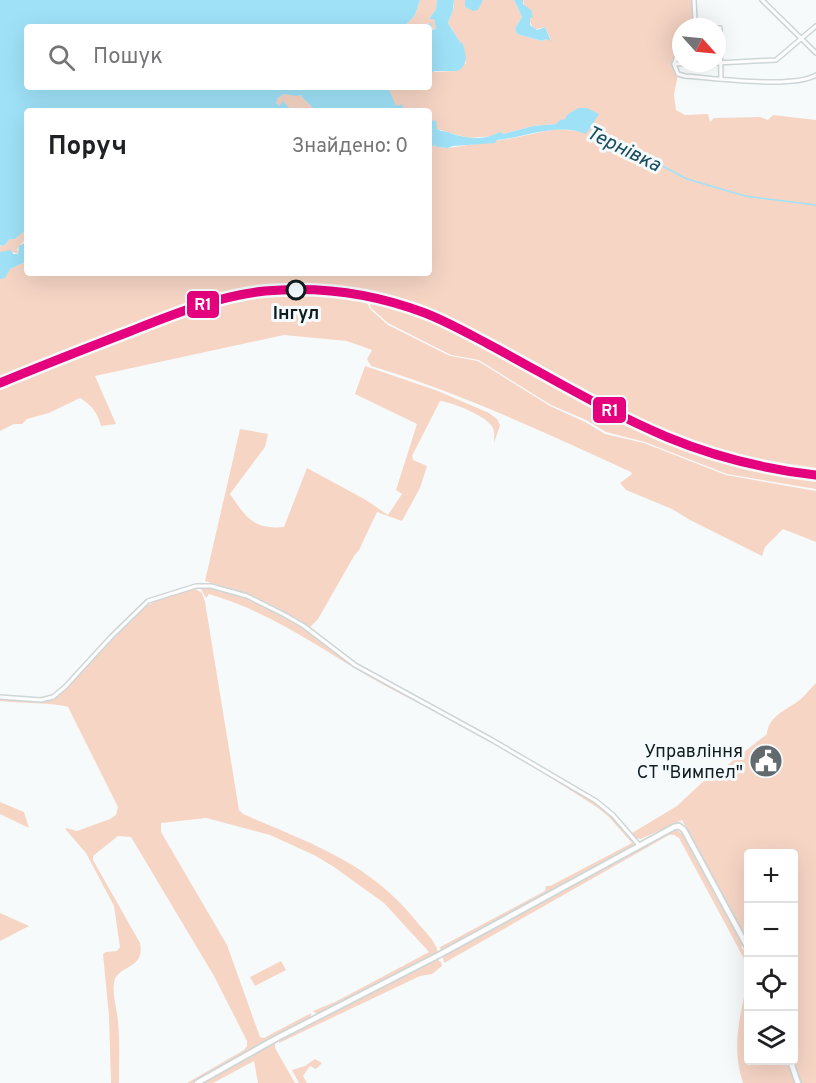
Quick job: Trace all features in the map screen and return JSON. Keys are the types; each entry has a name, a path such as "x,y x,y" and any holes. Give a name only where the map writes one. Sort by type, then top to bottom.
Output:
{"street":[{"path":"694,0 695,18"},
{"path":"762,0 816,53"},
{"path":"726,63 773,61 816,26"},
{"path":"677,72 678,74 732,81 802,80 816,75"},
{"path":"720,72 721,79"},
{"path":"0,696 41,700 53,697 148,601 196,586 219,588 247,596 285,615 304,626 355,665 473,729 596,801 613,815 639,845"},
{"path":"197,1083 277,1038 439,955 674,827 681,828 744,941"},
{"path":"792,1065 798,1083"}],"shaded area":[{"path":"420,0 437,0 436,9 429,19 434,19 436,29 434,30 432,24 429,23 407,24 415,15"},
{"path":"454,0 465,0 466,7 484,0 514,0 522,17 515,28 517,34 542,41 551,40 545,27 533,28 523,0 694,0 695,18 672,18 672,72 678,74 674,95 676,110 685,115 708,114 710,122 714,118 760,117 768,120 773,115 816,120 816,475 737,460 666,435 445,320 395,303 309,288 309,285 284,285 283,289 245,293 193,306 0,381 0,279 10,269 24,262 24,276 432,276 432,147 436,145 448,148 555,129 579,131 594,111 556,124 533,126 503,134 497,133 495,136 468,138 437,129 432,122 432,108 400,108 397,106 389,90 432,90 432,72 457,71 466,63 460,42 448,23"},
{"path":"284,94 300,95 313,108 289,108 283,102 279,107 276,103 278,98"},
{"path":"24,232 24,240 17,250 19,254 8,251 0,253 0,245 4,246 10,239 15,239"},
{"path":"283,291 332,292 364,296 370,309 388,325 450,356 478,361 550,406 605,434 644,443 726,475 816,491 816,542 783,529 765,547 762,556 672,509 626,490 620,483 632,474 631,472 470,401 371,366 367,359 372,350 347,341 284,335 95,376 116,424 101,426 94,410 80,398 49,413 27,419 22,424 14,424 0,431 0,384 193,308 245,295"},
{"path":"370,298 426,315 513,358 634,423 683,445 748,467 816,477 816,489 727,474 645,442 606,432 586,420 551,405 479,360 451,355 388,323 371,308"},
{"path":"365,366 438,391 489,413 497,419 500,425 494,443 493,428 485,419 461,407 440,401 412,456 413,460 427,466 420,488 402,521 377,512 359,550 318,619 309,628 272,605 205,581 240,429 268,434 265,447 230,494 251,520 265,526 284,527 307,468 366,500 388,515 402,494 396,490 417,424 355,394"},
{"path":"200,587 210,587 246,597 284,616 354,666 433,708 595,802 622,826 634,844 633,847 441,952 440,947 545,891 546,886 632,843 598,808 516,757 382,684 275,621 209,594 206,598"},
{"path":"194,588 202,593 205,602 239,810 243,814 315,845 358,869 398,901 429,936 438,952 318,1015 313,1011 335,1002 429,952 384,903 314,855 270,835 206,818 161,823 161,832 227,945 260,1037 264,1038 311,1013 308,1019 194,1083 187,1083 244,1050 247,1041 214,976 131,837 118,836 93,856 93,860 140,943 141,952 135,963 120,973 114,983 119,1036 119,1083 111,1083 109,1016 103,954 117,951 120,947 114,906 86,853 66,828 77,831 110,819 116,815 118,807 68,707 0,701 0,698 42,702 54,698 145,607 164,596"},
{"path":"816,683 816,1083 800,1083 794,1065 798,1065 798,849 744,849 744,936 682,820 641,839 636,838 632,833 677,806 709,776 716,774 767,734 771,721 803,697"},
{"path":"0,802 24,812 29,828 0,814"},
{"path":"672,830 677,830 684,836 744,950 744,959 679,838 669,835 444,963 445,955"},
{"path":"0,913 29,926 0,941"},
{"path":"436,959 441,962 442,966 432,974 420,976 279,1043 279,1039"},
{"path":"281,961 286,970 255,986 250,977"},
{"path":"744,1000 744,1065 789,1065 795,1083 743,1083 739,1069 737,1044"},
{"path":"275,1041 275,1048 295,1083 258,1083 254,1061 213,1083 201,1083"},
{"path":"315,1059 322,1063 316,1069 310,1066 303,1076 307,1083 299,1083 292,1070 305,1066"}],"water":[{"path":"0,0 420,0 415,15 407,24 24,24 24,90 389,90 395,104 398,106 402,104 403,108 313,108 300,95 284,94 278,98 276,103 279,106 283,101 289,108 24,108 24,232 15,239 10,239 4,246 0,245"},
{"path":"437,0 454,0 448,23 463,44 466,59 461,69 457,71 432,72 432,28 433,30 436,29 434,19 429,19 436,9"},
{"path":"465,0 483,0 478,10 473,11 465,7"},
{"path":"514,0 523,0 523,4 531,10 533,17 530,18 530,25 537,30 545,27 551,41 546,39 542,41 517,34 515,28 522,17"},
{"path":"578,108 587,108 599,114 586,134 564,129 497,140 495,143 448,148 432,146 432,120 436,121 437,129 441,131 476,138 533,126 556,124 565,119"},
{"path":"24,243 24,262 10,269 5,278 0,279 0,252 11,250 13,254 18,254 19,246"}],"waterway":[{"name":"Тернівка","path":"590,128 687,179 745,196 816,205"}],"transit line":[{"name":"R1","path":"0,383 163,318 213,301 265,291 306,290 346,293 406,306 434,317 622,416 703,451 740,461 816,475"}],"place":[{"name":"Інгул","path":"296,290"},
{"name":"Управління СТ \"Вимпел\"","path":"766,761"}]}
